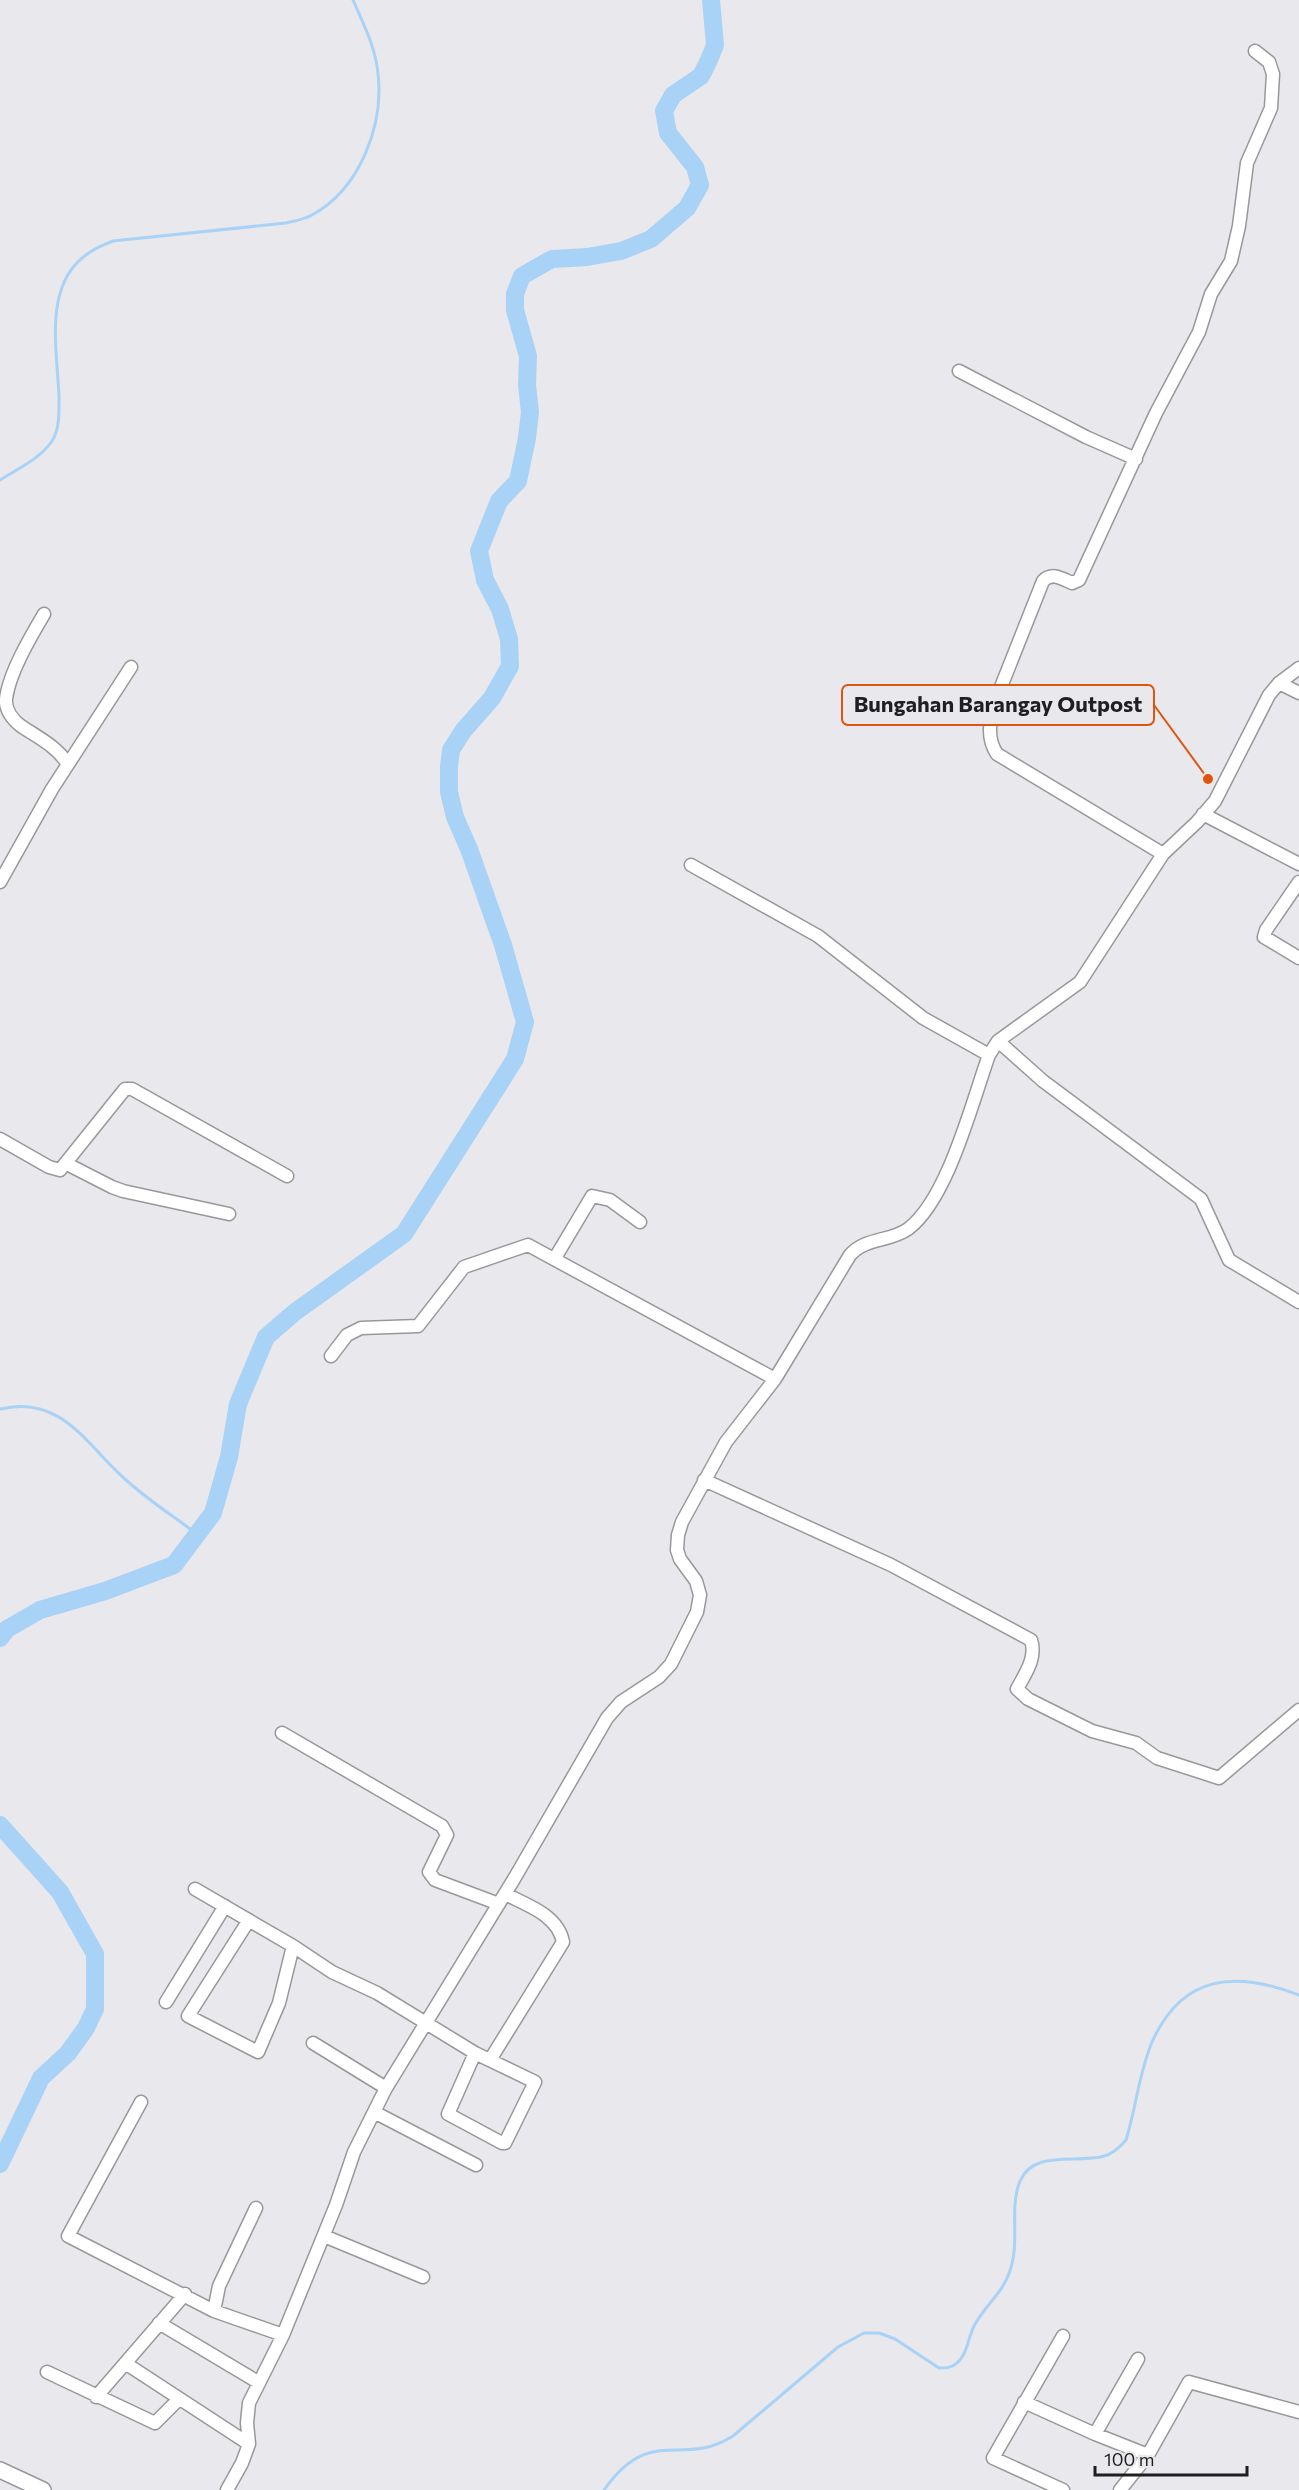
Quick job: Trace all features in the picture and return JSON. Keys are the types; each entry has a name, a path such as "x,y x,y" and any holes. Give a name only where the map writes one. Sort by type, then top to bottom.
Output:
{"street":[{"path":"1163,854 997,754 991,746 989,733 995,702 1043,581 1047,576 1054,575 1072,583 1078,580 1156,413 1199,332 1211,294 1231,261 1239,226 1247,163 1267,121 1273,90 1269,62 1255,51"},
{"path":"959,371 1086,437 1136,459"},
{"path":"44,614 22,652 6,700 10,716 19,725 48,742 68,764"},
{"path":"0,882 68,764 131,667"},
{"path":"228,2490 249,2444 247,2423 249,2403 283,2335 324,2236 354,2152 386,2088 502,1899 607,1718 621,1702 666,1671 697,1612 699,1588 680,1559 677,1550 678,1535 704,1480 726,1442 775,1379 850,1255 866,1243 895,1236 908,1229 930,1202 951,1164 989,1055 998,1041 1080,982 1163,854 1215,801 1269,695 1279,683 1299,668"},
{"path":"1279,683 1299,693"},
{"path":"1203,814 1299,864"},
{"path":"691,865 818,936 923,1018 989,1055"},
{"path":"1299,882 1266,930 1264,937 1299,958"},
{"path":"998,1041 1043,1081 1201,1199 1229,1260 1299,1302"},
{"path":"0,1139 49,1167 60,1170 125,1089 132,1089 287,1176"},
{"path":"67,1164 123,1191 229,1214"},
{"path":"555,1258 592,1196 610,1200 640,1222"},
{"path":"331,1356 347,1335 361,1328 418,1326 464,1267 528,1245 775,1379"},
{"path":"704,1480 891,1565 1031,1641 1034,1648 1032,1657 1017,1689 1028,1699 1092,1731 1136,1743 1157,1758 1219,1778 1298,1712"},
{"path":"282,1733 442,1826 447,1835 429,1872 435,1880 502,1899 550,1918 561,1932 563,1942 490,2060"},
{"path":"195,1889 293,1946 332,1972 377,1993 475,2053 535,2082 505,2143 447,2112 475,2053"},
{"path":"166,2002 225,1906"},
{"path":"249,1920 188,2016 258,2052 279,2003 293,1946"},
{"path":"313,2043 386,2088"},
{"path":"141,2102 68,2236 185,2294 214,2311 283,2335"},
{"path":"374,2112 476,2165"},
{"path":"214,2311 219,2286 256,2208"},
{"path":"324,2236 423,2277"},
{"path":"96,2397 185,2294"},
{"path":"159,2323 258,2382"},
{"path":"1063,2336 993,2458 1063,2490"},
{"path":"1095,2434 1138,2359"},
{"path":"124,2363 249,2444"},
{"path":"47,2372 155,2423 178,2400"},
{"path":"1120,2490 1148,2455 1189,2382 1299,2412"},
{"path":"1024,2402 1148,2455"},
{"path":"0,2470 44,2490"}],"waterway":[{"path":"0,480 35,458 55,436 59,407 56,316 65,279 76,264 94,250 113,241 300,220 329,204 356,172 372,134 379,94 375,55 353,0"},
{"path":"0,1638 7,1629 40,1610 105,1591 174,1565 213,1513 229,1457 238,1404 266,1337 295,1312 404,1234 515,1059 525,1022 503,945 469,849 455,817 449,792 451,750 463,731 492,698 510,666 509,639 500,609 485,580 479,551 499,501 518,481 527,438 530,412 527,385 528,356 515,310 515,294 522,276 552,259 587,257 621,251 651,239 687,208 700,185 695,167 668,133 664,111 673,95 701,76 709,60 715,45 711,0"},
{"path":"0,1409 22,1406 40,1409 57,1416 72,1426 134,1487 197,1534"},
{"path":"0,1825 60,1892 95,1954 95,2009 86,2028 68,2053 41,2078 0,2164"},
{"path":"604,2490 621,2470 637,2458 652,2452 698,2449 714,2445 733,2436 838,2347 864,2333 879,2333 895,2339 939,2368 955,2365 963,2356 979,2317 1002,2288 1010,2270 1014,2249 1015,2200 1020,2181 1035,2165 1046,2161 1104,2156 1124,2143 1152,2042 1165,2019 1179,2002 1196,1990 1233,1981 1276,1987 1299,1995"}],"place":[{"name":"Bungahan Barangay Outpost","path":"1208,779"}]}
